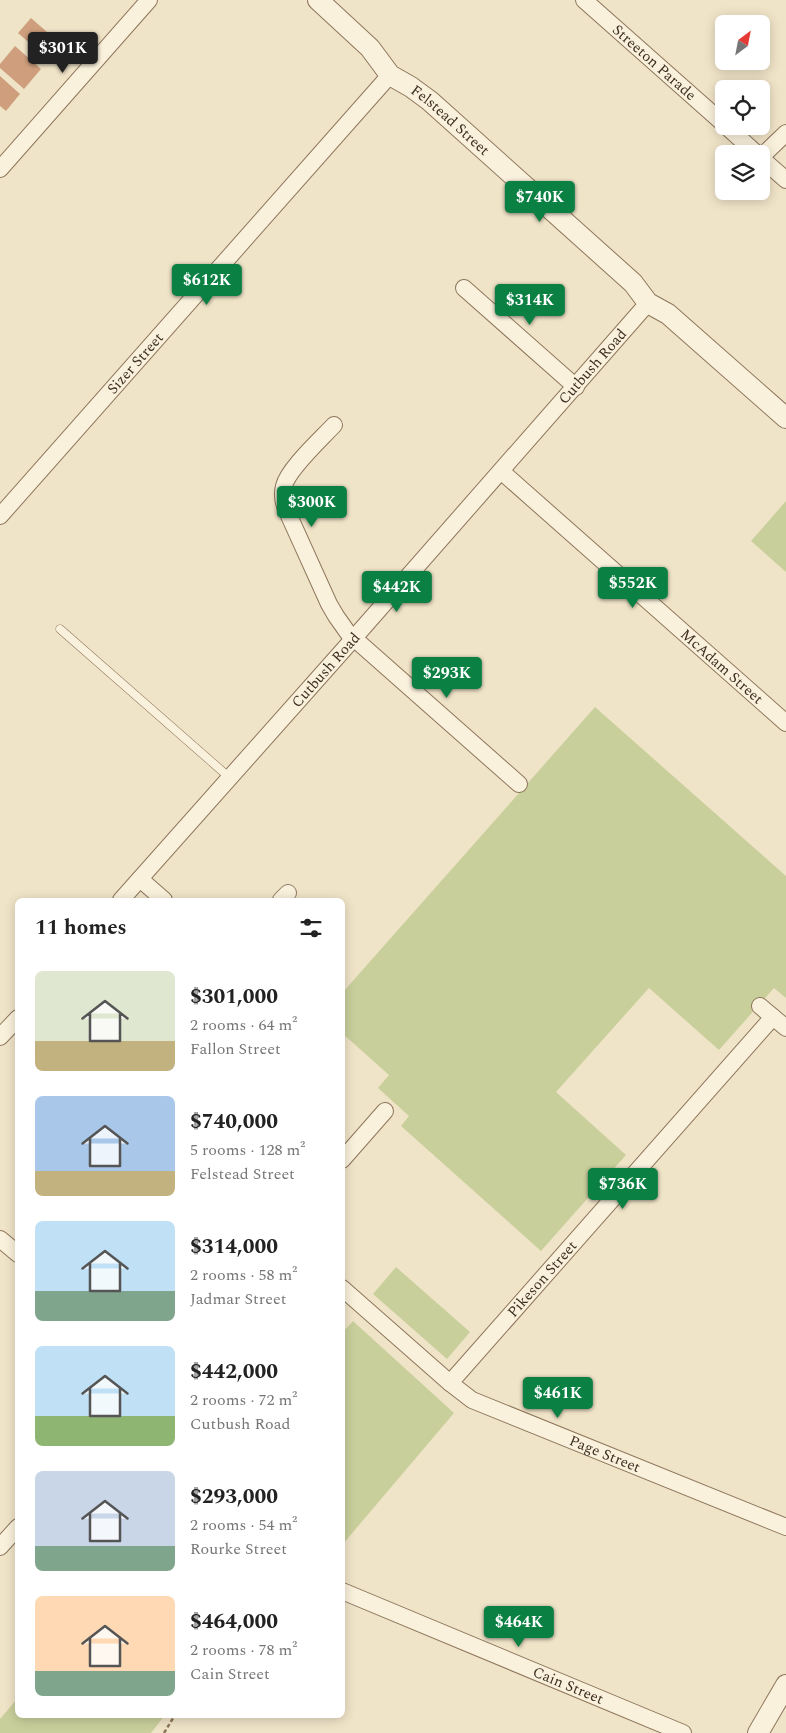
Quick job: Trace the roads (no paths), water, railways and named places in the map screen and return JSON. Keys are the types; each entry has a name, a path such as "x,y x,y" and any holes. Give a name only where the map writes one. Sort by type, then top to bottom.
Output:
{"street":[{"path":"0,169 150,0"},
{"name":"Felstead Street","path":"318,0 370,48 390,75 419,92 633,283 648,304 668,314 786,418"},
{"name":"Streeton Parade","path":"584,0 715,116"},
{"name":"Sizer Street","path":"0,516 390,75"},
{"path":"770,148 786,133"},
{"name":"Streeton Parade","path":"736,135 747,145"},
{"path":"770,165 786,180"},
{"path":"464,288 576,387"},
{"name":"Cutbush Road","path":"123,898 648,304"},
{"path":"334,425 290,473 284,486 283,501 329,604 341,624 354,638 519,784"},
{"name":"McAdam Street","path":"501,471 786,723"},
{"path":"140,879 162,898"},
{"path":"760,1006 786,1028"},
{"name":"Pikeson Street","path":"450,1383 773,1017"},
{"path":"0,1037 15,1021"},
{"path":"345,1157 385,1111"},
{"path":"0,1239 15,1252"},
{"name":"Page Street","path":"345,1291 450,1383 482,1405 786,1527"},
{"path":"0,1547 15,1530"},
{"name":"Cain Street","path":"345,1592 683,1733"},
{"path":"758,1733 786,1685"}],"lane":[{"path":"60,629 230,778"}]}
